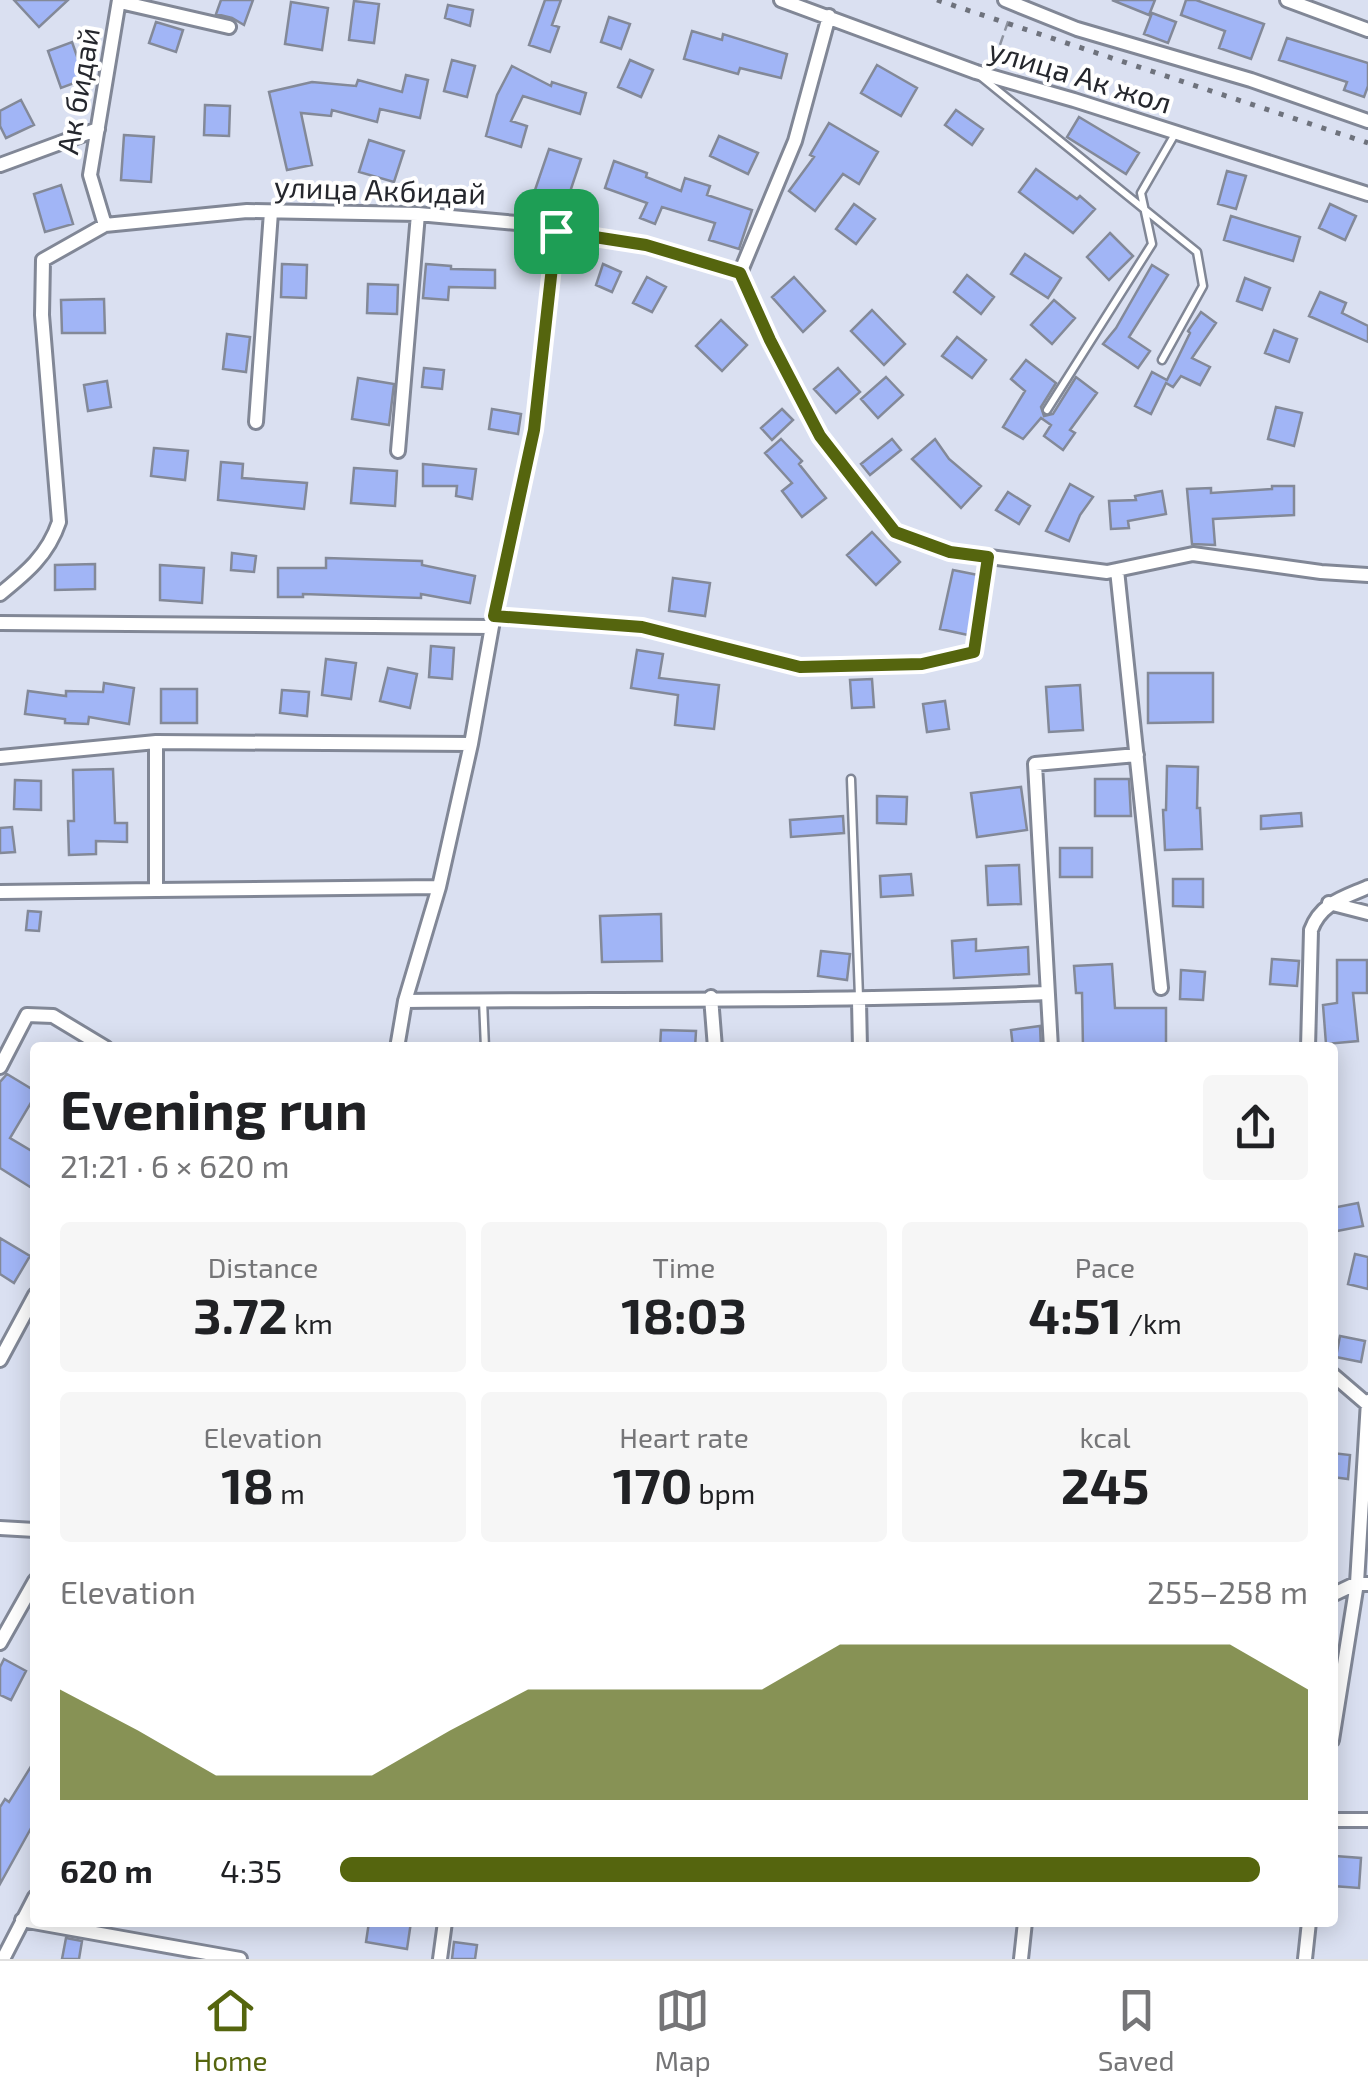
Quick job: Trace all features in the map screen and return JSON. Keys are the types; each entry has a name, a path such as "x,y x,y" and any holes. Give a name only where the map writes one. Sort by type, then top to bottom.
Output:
{"street":[{"name":"улица Ак жол","path":"781,0 976,72 1368,194"},
{"path":"1287,0 1368,30"},
{"path":"120,1 229,27"},
{"name":"Ак бидай","path":"105,225 90,175 120,1"},
{"path":"1009,2 1077,29 1251,80 1368,121"},
{"path":"829,16 795,141 740,273 820,436 895,532 950,552 1106,572 1194,554 1368,575"},
{"path":"0,165 98,129"},
{"name":"улица Акбидай","path":"105,225 248,211 418,214 517,223 646,245 740,273"},
{"path":"256,422 271,212"},
{"path":"398,451 418,214"},
{"path":"0,594 35,566 52,542 59,522 42,315 42,260 105,225"},
{"path":"398,1042 405,1001 440,887 534,430 556,231"},
{"path":"1117,570 1161,988"},
{"path":"0,623 493,621"},
{"path":"0,757 156,742 471,744"},
{"path":"156,742 156,890"},
{"path":"1051,1042 1034,764 1136,755"},
{"path":"0,892 440,887"},
{"path":"1308,1042 1311,930 1316,917 1329,903 1368,888"},
{"path":"1329,903 1368,913"},
{"path":"405,1001 712,997 859,1001 1047,993"},
{"path":"712,997 714,1042"},
{"path":"859,1001 860,1042"},
{"path":"0,1068 27,1015 52,1016 96,1042"},
{"path":"0,1360 30,1304"},
{"path":"1338,1379 1368,1402 1362,1583 1338,1709"},
{"path":"0,1528 30,1530"},
{"path":"1338,1593 1362,1583"},
{"path":"0,1643 30,1590"},
{"path":"1338,1820 1368,1820"},
{"path":"2,1959 30,1906"},
{"path":"22,1920 30,1921"},
{"path":"61,1927 240,1959"},
{"path":"440,1959 444,1927"},
{"path":"1021,1959 1024,1927"},
{"path":"1305,1959 1308,1927"}],"lane":[{"path":"976,72 1197,252 1202,286 1162,360"},
{"path":"1047,410 1152,244 1140,193 1176,132"},
{"path":"493,621 642,627 800,667 922,664 974,652 988,557"},
{"path":"851,779 859,1001"},
{"path":"482,1000 485,1042"}],"path":[{"path":"993,65 1009,2"}],"building":[{"path":"14,0 68,0 39,27"},
{"path":"221,0 253,0 244,25 216,14"},
{"path":"545,0 561,0 552,25 559,27 550,52 529,45"},
{"path":"1112,0 1155,0 1149,15"},
{"path":"1186,0 1264,24 1251,59 1219,48 1225,31 1181,15"},
{"path":"354,1 379,4 374,43 349,40"},
{"path":"291,2 328,8 322,50 285,44"},
{"path":"448,5 473,10 470,26 445,18"},
{"path":"1152,13 1176,22 1168,43 1144,34"},
{"path":"609,17 630,24 621,49 601,42"},
{"path":"156,22 183,30 176,52 149,43"},
{"path":"692,31 722,40 723,34 787,54 781,78 740,68 738,74 684,59"},
{"path":"1287,38 1368,63 1364,97 1344,90 1347,82 1279,60"},
{"path":"72,42 85,79 61,88 48,51"},
{"path":"452,60 475,66 467,97 444,91"},
{"path":"630,60 653,70 641,97 618,87"},
{"path":"877,65 917,88 901,116 861,93"},
{"path":"512,66 551,86 552,82 586,93 580,114 523,96 511,121 527,126 521,147 486,136 497,95"},
{"path":"406,75 428,80 420,118 380,109 377,122 332,110 331,116 301,113 312,165 287,170 269,92 312,82 356,86 358,80 402,92"},
{"path":"21,100 34,125 6,138 0,126 0,111"},
{"path":"205,105 230,106 229,136 204,135"},
{"path":"956,110 983,129 972,145 945,125"},
{"path":"1079,117 1139,153 1126,174 1067,137"},
{"path":"829,123 878,152 859,184 843,174 815,211 789,191 814,157 810,155"},
{"path":"124,135 154,137 151,182 121,180"},
{"path":"719,136 758,153 748,174 710,156"},
{"path":"369,140 404,151 394,182 359,172"},
{"path":"549,149 581,159 567,201 535,190"},
{"path":"614,161 681,191 685,178 710,186 707,195 752,210 739,249 709,240 715,223 662,207 655,224 640,218 647,203 605,188"},
{"path":"1036,169 1095,209 1073,233 1019,192"},
{"path":"1227,171 1246,176 1236,209 1218,204"},
{"path":"61,185 73,224 45,232 34,194"},
{"path":"854,204 875,219 856,244 836,229"},
{"path":"1330,204 1356,216 1345,240 1319,228"},
{"path":"1231,216 1300,237 1293,261 1224,240"},
{"path":"1110,233 1133,256 1109,280 1087,257"},
{"path":"1025,254 1061,278 1048,298 1011,274"},
{"path":"282,264 307,265 306,298 281,297"},
{"path":"426,264 495,270 495,288 449,287 448,300 423,298"},
{"path":"603,264 621,272 612,292 596,285"},
{"path":"1152,265 1168,275 1129,337 1150,351 1138,368 1103,344"},
{"path":"967,275 994,297 981,314 954,292"},
{"path":"647,277 666,287 652,312 633,303"},
{"path":"794,277 825,311 803,332 772,297"},
{"path":"1245,278 1270,288 1262,310 1237,301"},
{"path":"368,284 398,285 397,314 367,313"},
{"path":"1320,292 1346,303 1342,313 1368,326 1368,342 1309,316"},
{"path":"104,299 105,333 62,333 61,300"},
{"path":"1054,300 1075,318 1052,344 1031,325"},
{"path":"872,310 905,344 884,365 851,331"},
{"path":"1201,312 1216,323 1192,358 1210,367 1200,385 1181,376 1173,387 1166,383 1151,414 1135,406 1152,372 1167,380 1188,331"},
{"path":"721,320 747,345 722,371 696,346"},
{"path":"1274,330 1297,339 1289,362 1265,353"},
{"path":"227,334 250,337 246,372 223,369"},
{"path":"957,337 986,360 972,378 942,356"},
{"path":"1026,360 1056,383 1041,407 1044,416 1053,414 1076,377 1097,393 1070,430 1075,433 1063,450 1044,436 1051,425 1041,418 1023,439 1003,427 1025,391 1011,379"},
{"path":"424,368 444,370 442,389 422,387"},
{"path":"838,368 860,392 836,413 814,389"},
{"path":"886,377 903,395 878,418 861,399"},
{"path":"358,378 394,384 389,425 352,419"},
{"path":"107,381 111,407 88,411 84,385"},
{"path":"1276,407 1302,413 1294,446 1268,439"},
{"path":"492,409 521,414 518,434 489,429"},
{"path":"782,409 793,420 772,440 761,428"},
{"path":"781,439 802,461 799,464 826,498 802,517 782,491 792,483 765,453"},
{"path":"892,439 901,450 870,475 861,464"},
{"path":"935,439 949,459 981,486 961,508 912,459"},
{"path":"154,448 188,451 185,480 151,476"},
{"path":"221,462 243,464 242,478 307,483 304,509 218,500"},
{"path":"423,464 476,469 472,499 456,496 457,486 423,486"},
{"path":"354,468 397,471 395,506 351,503"},
{"path":"1070,484 1093,497 1069,541 1046,531"},
{"path":"1294,486 1294,515 1213,519 1215,545 1192,544 1187,489 1211,488 1211,493"},
{"path":"1162,491 1166,514 1128,521 1129,528 1111,529 1109,501 1136,500 1135,496"},
{"path":"1008,492 1030,506 1019,524 996,510"},
{"path":"872,532 900,562 876,585 847,555"},
{"path":"232,553 256,556 254,572 231,570"},
{"path":"326,558 422,561 422,565 475,576 470,603 421,594 421,598 303,594 278,597 278,568 326,568"},
{"path":"95,564 95,589 55,590 55,565"},
{"path":"160,565 204,568 202,603 160,600"},
{"path":"953,570 978,575 968,635 940,629"},
{"path":"673,578 710,583 705,616 669,611"},
{"path":"431,646 454,648 452,679 429,677"},
{"path":"637,650 663,654 659,678 719,685 714,729 675,725 678,695 631,688"},
{"path":"326,659 356,663 351,699 322,695"},
{"path":"388,668 417,674 410,708 380,701"},
{"path":"1148,673 1213,673 1213,722 1148,723"},
{"path":"872,679 874,707 852,708 850,680"},
{"path":"104,683 134,688 129,724 89,717 88,724 65,723 65,719 25,714 28,691 66,696 66,691 103,692"},
{"path":"1080,685 1083,730 1049,732 1046,687"},
{"path":"161,689 197,689 197,723 161,723"},
{"path":"282,690 309,692 307,716 280,713"},
{"path":"945,701 949,729 927,732 923,704"},
{"path":"1167,766 1198,767 1202,849 1165,850"},
{"path":"113,769 115,823 127,823 127,842 96,841 96,854 69,855 68,821 74,821 73,770"},
{"path":"1095,779 1129,779 1131,816 1095,816"},
{"path":"15,780 41,781 41,810 14,809"},
{"path":"1021,787 1027,830 977,837 971,793"},
{"path":"877,796 907,797 906,824 877,823"},
{"path":"1301,813 1302,826 1261,829 1261,816"},
{"path":"843,816 844,833 791,837 790,820"},
{"path":"12,827 15,852 0,853 0,828"},
{"path":"1060,848 1092,848 1092,877 1060,877"},
{"path":"1019,865 1021,904 988,905 986,866"},
{"path":"911,874 913,895 881,897 880,876"},
{"path":"1173,879 1203,879 1203,907 1173,906"},
{"path":"28,911 41,912 39,931 26,930"},
{"path":"661,914 662,961 602,962 600,916"},
{"path":"976,939 976,951 1028,947 1029,974 954,978 952,941"},
{"path":"821,951 850,954 847,980 818,976"},
{"path":"1272,959 1299,961 1297,986 1270,984"},
{"path":"1337,960 1367,960 1367,993 1353,993 1358,1041 1326,1042 1323,1005 1337,1003"},
{"path":"1112,964 1115,1008 1166,1008 1166,1042 1083,1042 1082,993 1076,993 1074,966"},
{"path":"1181,970 1205,972 1203,1000 1180,999"},
{"path":"1040,1026 1041,1042 1012,1042 1011,1030"},
{"path":"661,1030 696,1031 695,1042 660,1042"},
{"path":"7,1074 30,1088 30,1104 10,1138 30,1150 30,1187 0,1168 0,1082"},
{"path":"1358,1203 1363,1226 1338,1231 1338,1207"},
{"path":"0,1238 30,1256 14,1283 0,1274"},
{"path":"1355,1254 1368,1257 1368,1289 1348,1284"},
{"path":"1340,1336 1365,1341 1361,1362 1338,1357"},
{"path":"1338,1454 1350,1455 1348,1479 1338,1478"},
{"path":"4,1659 26,1671 11,1700 0,1695 0,1667"},
{"path":"30,1768 30,1830 0,1884 0,1807 5,1799 9,1802"},
{"path":"1338,1856 1361,1858 1359,1888 1338,1886"},
{"path":"368,1927 410,1927 407,1949 366,1942"},
{"path":"66,1938 82,1941 79,1959 62,1959"},
{"path":"454,1942 477,1945 475,1959 452,1959"}],"railway":[{"path":"937,0 1368,143"}],"route":[{"path":"556,231 646,245 740,273 820,436 895,532 950,552 988,557 974,652 922,664 800,667 642,627 494,616 534,430 556,231"}]}
